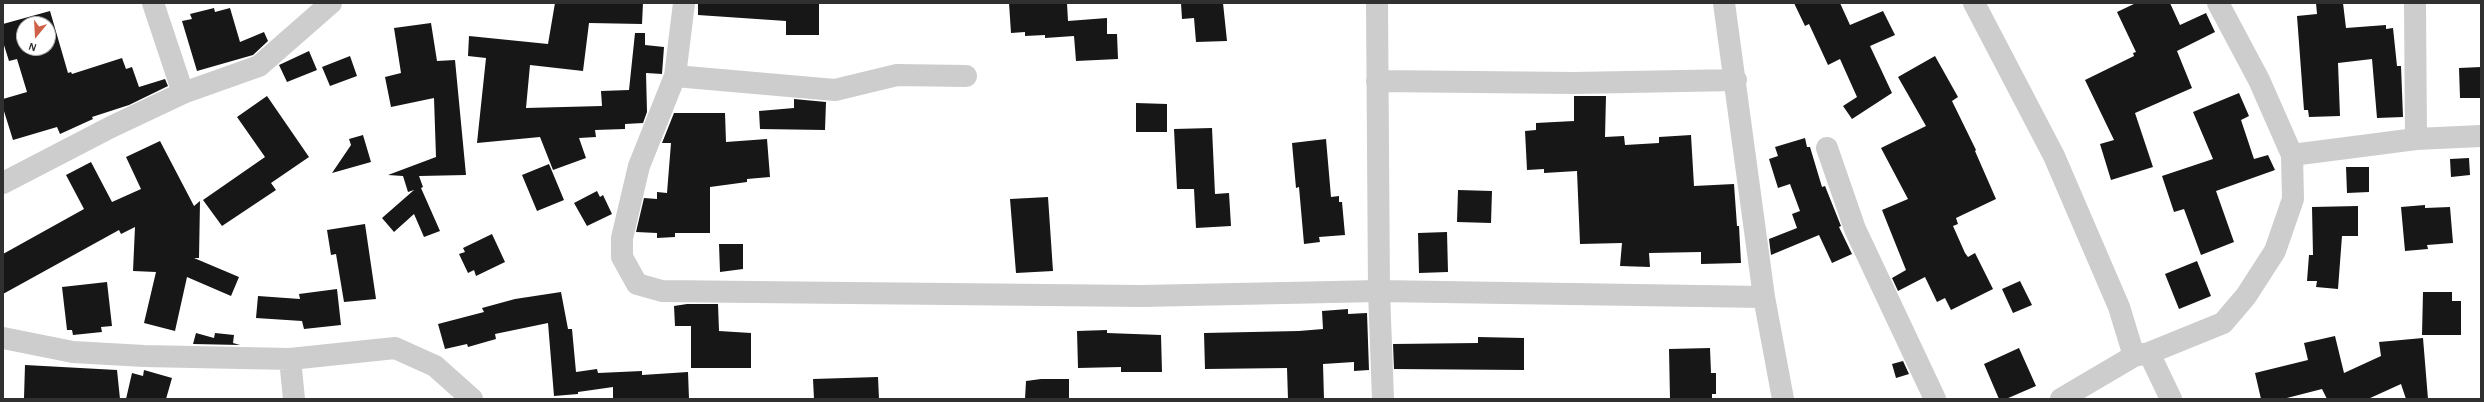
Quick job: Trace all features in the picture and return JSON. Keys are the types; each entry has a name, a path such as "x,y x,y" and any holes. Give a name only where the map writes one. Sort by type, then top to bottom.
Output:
{"street":[{"path":"153,3 183,93"},
{"path":"3,183 111,127 183,93 258,66 331,3"},
{"path":"684,3 675,76 639,166 622,238 622,257 637,284 662,291 1142,296 1379,291 1764,297"},
{"path":"1377,3 1379,291 1383,399"},
{"path":"1724,3 1736,80 1764,297 1783,399"},
{"path":"1974,3 2054,156 2119,307 2141,354 2171,399"},
{"path":"2061,399 2141,354 2223,323 2246,296 2275,251 2292,199 2292,155 2259,80 2218,3"},
{"path":"2415,3 2416,139"},
{"path":"675,76 835,90 897,75 966,76"},
{"path":"1377,81 1574,83 1736,80"},
{"path":"2292,155 2416,139 2481,136"},
{"path":"1827,148 1855,228 1935,399"},
{"path":"3,338 73,352 290,359 395,348 435,366 472,399"},
{"path":"290,359 294,399"}],"building":[{"path":"555,3 643,3 642,24 589,23 583,71 530,65 526,108 602,106 601,91 629,90 635,33 645,33 645,45 664,47 662,74 646,73 647,112 643,123 625,124 625,129 595,130 596,137 579,138 586,158 553,170 540,137 477,143 486,58 468,56 469,36 548,44"},
{"path":"698,3 819,3 819,35 786,35 786,21 698,15"},
{"path":"1009,3 1067,3 1068,21 1107,18 1107,34 1117,34 1118,59 1076,61 1074,36 1045,38 1045,35 1025,36 1025,32 1011,33"},
{"path":"1181,3 1223,3 1227,41 1196,42 1194,18 1182,19"},
{"path":"1794,3 1840,3 1850,25 1883,11 1895,35 1870,46 1892,93 1852,119 1843,106 1857,97 1840,59 1828,65 1809,24 1805,26"},
{"path":"2136,3 2170,3 2180,25 2206,13 2215,32 2177,51 2192,88 2135,113 2153,167 2111,180 2100,144 2114,140 2085,80 2134,56 2133,53 2136,52 2117,12"},
{"path":"2316,3 2343,3 2346,28 2386,25 2386,29 2393,28 2397,66 2401,66 2403,117 2377,118 2372,59 2338,63 2340,116 2309,117 2308,110 2304,110 2297,16 2317,14"},
{"path":"214,8 215,12 230,8 240,42 264,32 268,41 253,55 197,71 182,21 192,19 190,14"},
{"path":"50,11 51,16 32,16"},
{"path":"16,20 16,56 56,56 56,32 68,73 71,72 72,74 122,58 126,69 132,67 139,87 165,79 168,86 129,105 92,117 93,119 60,134 57,127 13,140 3,108 3,99 27,92 17,59 9,61 3,42 3,24"},
{"path":"431,23 437,61 455,60 466,175 419,176 423,187 421,188 440,231 424,237 414,214 394,232 382,218 414,190 408,192 403,176 388,175 436,157 434,98 391,107 385,77 401,73 394,28"},
{"path":"309,51 317,70 287,82 279,65"},
{"path":"350,56 357,76 330,86 322,67"},
{"path":"1935,56 1958,97 1952,101 1976,150 1975,151 1996,199 1956,218 1958,224 1953,226 1965,253 1968,257 1975,253 1993,289 1951,310 1945,298 1937,302 1925,277 1898,291 1892,278 1906,270 1882,210 1908,199 1881,148 1926,126 1898,77"},
{"path":"2481,67 2481,98 2460,98 2459,68"},
{"path":"2239,93 2249,116 2241,120 2254,159 2268,155 2275,170 2216,191 2234,242 2201,255 2184,209 2174,212 2162,176 2213,159 2193,112"},
{"path":"267,96 309,157 271,183 276,190 222,226 203,200 265,157 237,117"},
{"path":"1574,96 1606,96 1605,137 1624,136 1625,145 1659,143 1659,137 1691,135 1694,186 1734,184 1737,226 1739,226 1741,263 1701,264 1701,252 1649,253 1650,267 1620,266 1622,243 1580,244 1577,171 1544,173 1544,169 1527,170 1525,131 1536,130 1536,123 1574,121"},
{"path":"794,99 826,102 825,130 760,129 759,111 794,108"},
{"path":"1136,103 1167,104 1167,132 1136,132"},
{"path":"674,113 725,113 726,142 767,139 770,177 747,179 747,182 710,187 710,233 675,233 675,237 657,238 657,233 636,232 644,198 657,199 657,192 667,193 671,143 662,143"},
{"path":"1212,128 1215,194 1229,193 1231,226 1196,228 1194,189 1177,189 1174,129"},
{"path":"363,135 371,162 332,173 351,145 349,139"},
{"path":"1805,138 1807,147 1810,147 1822,187 1825,186 1841,226 1839,227 1852,254 1832,263 1819,235 1771,255 1769,239 1797,228 1792,214 1800,211 1790,184 1778,188 1769,159 1778,156 1775,147"},
{"path":"1326,139 1331,197 1339,196 1339,202 1342,202 1345,235 1319,237 1320,242 1304,244 1299,187 1296,188 1292,143"},
{"path":"160,141 194,206 200,201 199,258 194,258 239,277 231,296 187,277 175,331 144,323 156,272 133,271 135,227 121,234 119,230 3,294 3,254 84,209 66,175 91,162 112,202 141,189 126,157"},
{"path":"2469,158 2470,175 2451,177 2450,159"},
{"path":"549,164 564,200 537,211 522,175"},
{"path":"2346,167 2369,167 2369,192 2347,193"},
{"path":"1458,190 1492,191 1491,223 1457,222"},
{"path":"597,191 600,197 603,195 612,214 587,226 574,203"},
{"path":"1048,197 1053,271 1016,273 1010,199"},
{"path":"2425,205 2425,208 2450,207 2453,243 2427,245 2428,249 2405,251 2401,207"},
{"path":"2358,206 2358,236 2342,236 2338,289 2316,287 2317,281 2307,281 2309,255 2313,255 2312,207"},
{"path":"365,224 376,299 344,302 336,254 331,255 327,230"},
{"path":"1447,232 1448,272 1419,273 1418,233"},
{"path":"492,234 505,262 476,276 474,270 468,273 459,254 465,252 463,248"},
{"path":"719,244 743,244 743,269 720,272"},
{"path":"2197,261 2211,296 2179,309 2165,274"},
{"path":"2020,281 2032,305 2013,313 2002,289"},
{"path":"107,282 112,326 101,327 102,332 73,335 72,330 67,330 62,287"},
{"path":"337,289 341,325 304,329 302,321 256,318 258,296 300,299 299,294"},
{"path":"561,292 568,329 572,329 576,372 597,369 598,373 642,371 642,375 688,372 689,399 613,399 613,387 578,392 578,394 554,396 548,323 495,334 496,339 468,347 467,344 445,349 438,324 484,312 482,308 515,299"},
{"path":"2423,292 2452,292 2452,301 2461,301 2461,335 2422,335"},
{"path":"687,304 718,304 719,331 751,333 751,368 691,368 691,326 675,326 674,306"},
{"path":"1348,309 1348,314 1367,313 1369,370 1354,371 1354,362 1323,364 1324,399 1288,399 1287,368 1205,369 1204,333 1323,329 1322,311"},
{"path":"1107,330 1107,333 1161,335 1162,372 1121,372 1121,367 1078,368 1077,331"},
{"path":"196,333 214,338 215,333 234,335 233,343 240,345 193,344"},
{"path":"2335,336 2344,373 2381,356 2379,342 2423,338 2428,399 2406,399 2401,384 2368,399 2327,399 2322,389 2283,399 2261,399 2255,373 2308,360 2304,343"},
{"path":"1478,337 1524,338 1524,370 1394,369 1393,344 1478,343"},
{"path":"1710,348 1711,373 1716,373 1716,394 1712,394 1712,399 1670,399 1669,349"},
{"path":"2019,348 2036,386 2006,399 1999,399 1984,364"},
{"path":"1903,361 1909,374 1896,378 1892,364"},
{"path":"25,365 117,370 120,399 24,398"},
{"path":"144,370 172,378 166,399 126,399 132,373 143,376"},
{"path":"878,377 879,399 814,399 813,379"},
{"path":"1041,379 1069,379 1069,399 1025,399 1026,381"}]}
